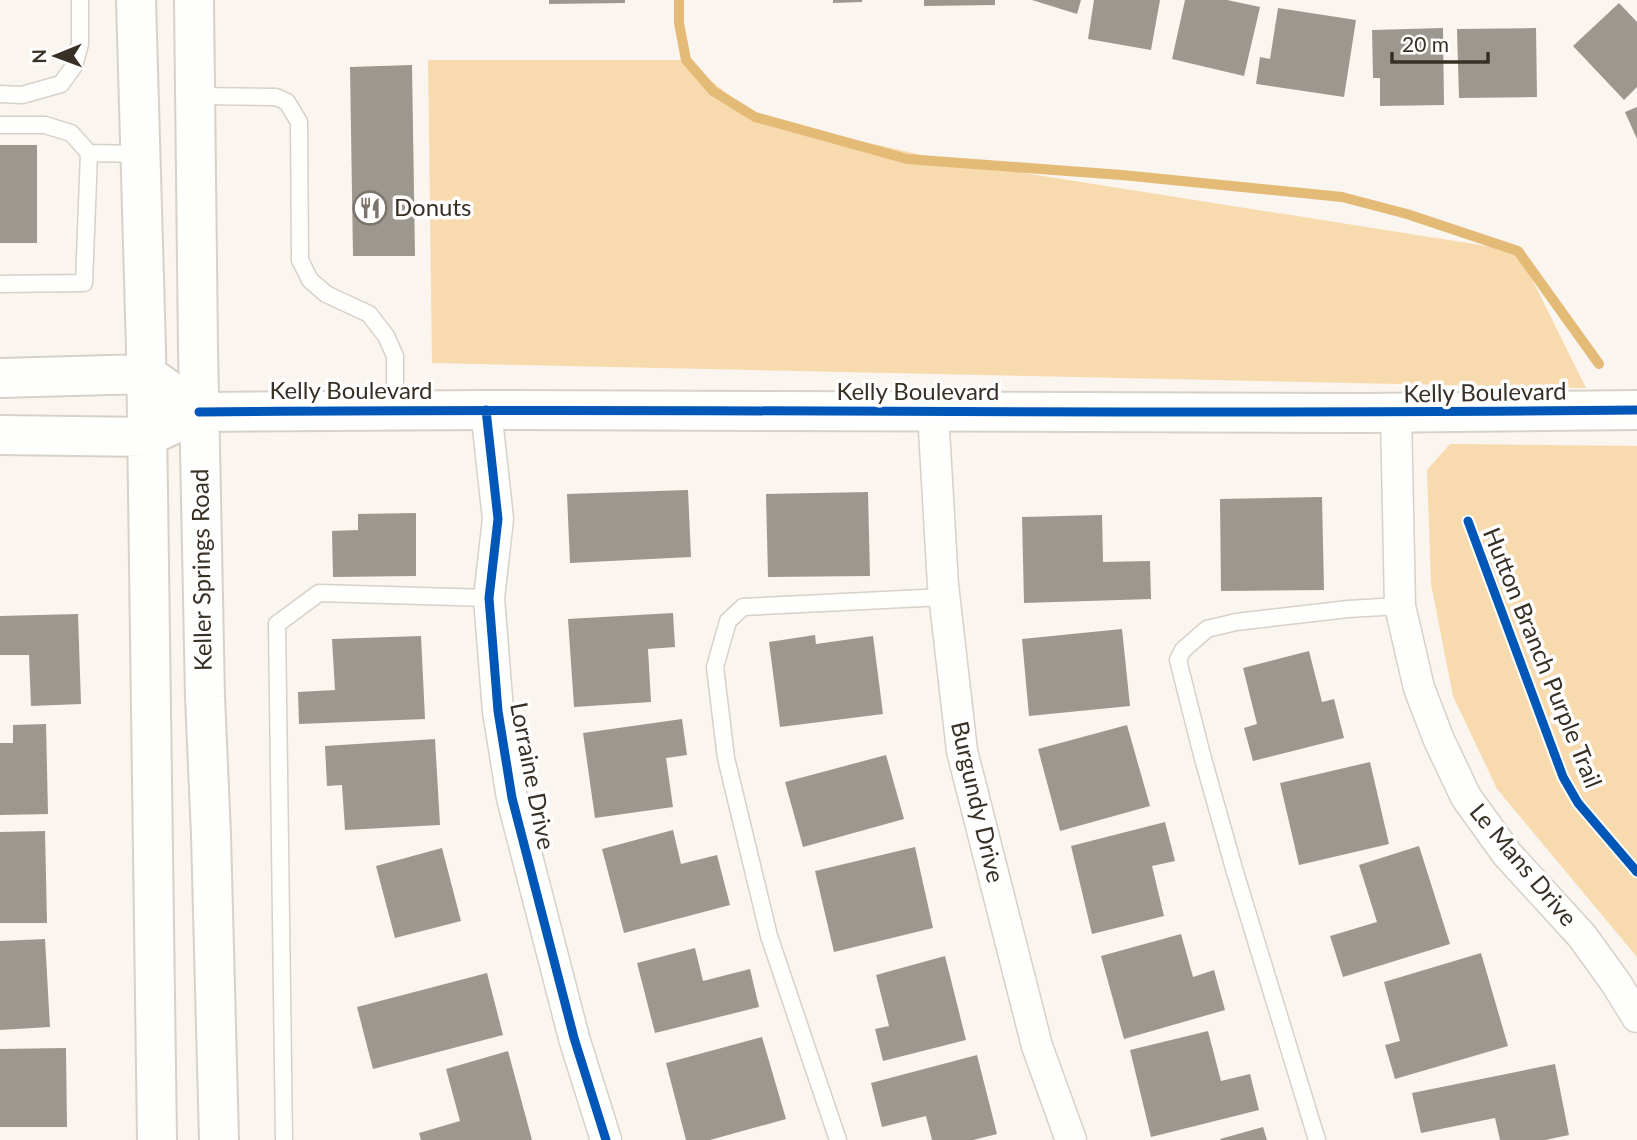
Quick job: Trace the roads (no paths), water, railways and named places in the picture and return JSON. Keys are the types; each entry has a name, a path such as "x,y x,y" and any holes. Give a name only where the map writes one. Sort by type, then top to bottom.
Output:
{"main road":[{"path":"136,0 146,374 157,1140"},
{"name":"Keller Springs Road","path":"194,0 205,697 219,1140"},
{"path":"0,378 146,374 199,412"},
{"name":"Kelly Boulevard","path":"0,435 147,437 199,412 486,410 1396,413 1637,410"}],"street":[{"name":"Lorraine Drive","path":"486,410 498,519 489,598 498,711 512,798 600,1139"},
{"name":"Burgundy Drive","path":"933,412 944,597 962,751 1037,1046 1071,1140"},
{"name":"Le Mans Drive","path":"1396,413 1400,606 1419,688 1438,740 1466,797 1507,854 1582,936 1637,1017"}],"lane":[{"path":"0,94 22,95 61,84 74,66 80,44 80,0"},
{"path":"195,96 276,97 287,102 299,122 300,260 310,280 326,293 369,314 386,336 395,356 395,411"},
{"path":"0,125 45,125 71,132 89,153 84,284 0,284"},
{"path":"89,153 140,154"},
{"path":"284,1140 277,624 319,593 489,598"},
{"path":"838,1140 769,936 726,758 715,667 728,621 743,607 944,597"},
{"path":"1317,1140 1235,872 1178,660 1183,650 1207,629 1261,619 1400,606"}],"waterway":[{"path":"679,0 679,23 686,60 713,91 755,117 907,159 1122,175 1342,197 1407,214 1518,251 1599,364"}],"place":[{"name":"Donuts","path":"370,208"}]}
